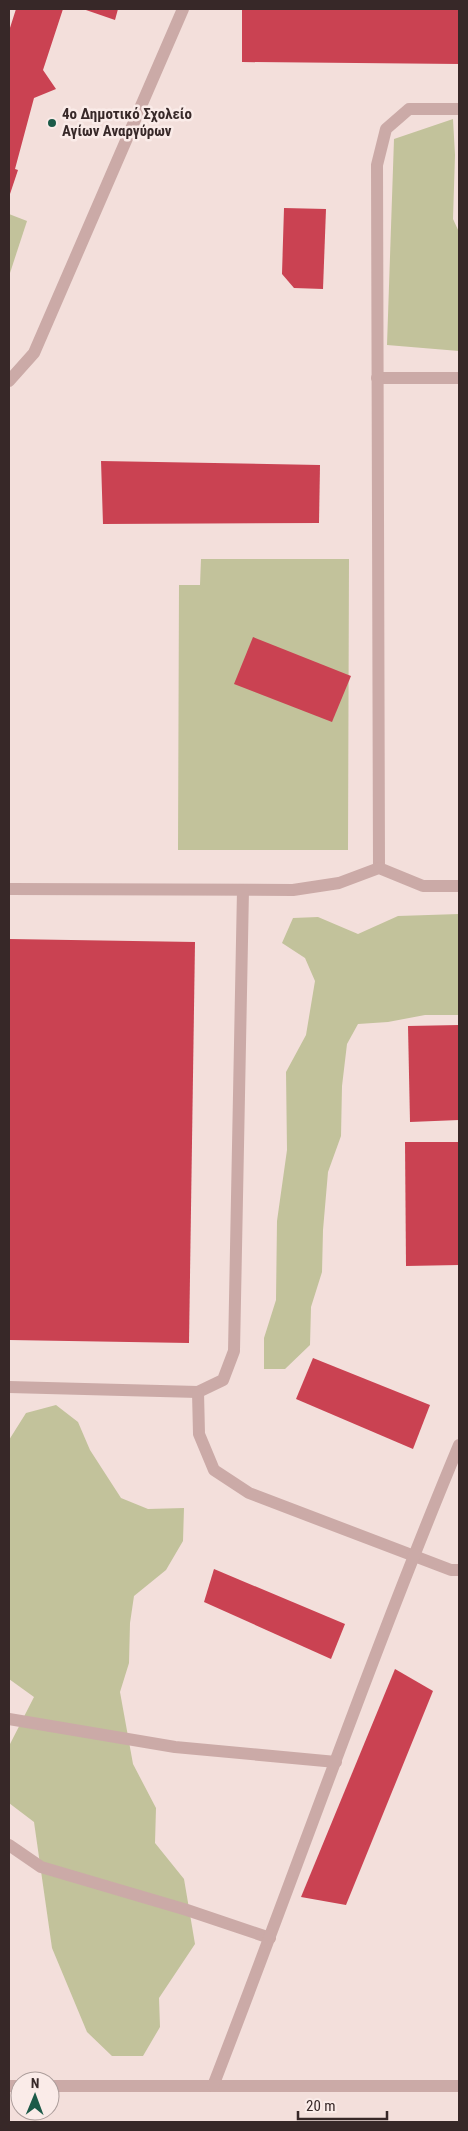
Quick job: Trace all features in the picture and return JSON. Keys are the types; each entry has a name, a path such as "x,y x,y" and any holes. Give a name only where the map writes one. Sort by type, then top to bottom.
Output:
{"lane":[{"path":"9,381 34,353 183,9"},
{"path":"379,868 377,164 386,129 410,109 459,109"},
{"path":"377,378 459,378"},
{"path":"9,889 293,890 339,883 379,868 423,886 459,886"},
{"path":"9,1387 198,1392 223,1380 234,1351 242,890"},
{"path":"198,1392 199,1434 214,1470 249,1493 414,1554 451,1570 459,1570"},
{"path":"213,2086 414,1554 459,1444"},
{"path":"9,1719 175,1747 336,1762"},
{"path":"9,1845 41,1868 187,1910 270,1938"},
{"path":"60,2086 459,2086"}],"green space":[{"path":"453,119 455,155 453,219 459,232 459,351 387,345 394,139"},
{"path":"9,214 27,221 9,276"},
{"path":"201,559 349,559 348,850 178,850 179,585 200,585"},
{"path":"459,914 459,1015 425,1015 388,1022 358,1024 347,1044 342,1086 341,1136 328,1172 323,1230 322,1272 311,1307 310,1345 285,1369 264,1369 264,1338 276,1300 277,1221 287,1150 286,1072 306,1035 315,981 305,958 282,943 293,918 318,917 358,934 398,916"},
{"path":"56,1405 78,1422 90,1450 121,1498 148,1509 184,1508 183,1541 166,1570 134,1596 130,1623 129,1663 120,1692 133,1764 156,1808 155,1843 184,1879 195,1944 159,1998 160,2027 143,2056 112,2056 87,2032 52,1948 34,1822 9,1803 9,1746 34,1697 9,1679 9,1440 26,1413"}],"building":[{"path":"16,9 63,9 43,70 56,89 34,98 15,169 18,170 9,197 9,31"},
{"path":"83,9 118,9 115,20"},
{"path":"242,9 459,9 459,64 242,62"},
{"path":"284,208 326,209 323,289 294,288 282,274"},
{"path":"101,461 320,465 319,523 103,524"},
{"path":"253,637 351,676 332,722 234,684"},
{"path":"9,939 195,942 189,1343 9,1340"},
{"path":"459,1025 459,1120 410,1122 408,1026"},
{"path":"405,1142 459,1142 459,1265 406,1266"},
{"path":"313,1358 430,1405 413,1449 296,1399"},
{"path":"214,1569 345,1624 331,1659 204,1602"},
{"path":"395,1669 433,1691 346,1905 301,1897"}],"place":[{"name":"4ο Δημοτικό Σχολείο Αγίων Αναργύρων","path":"52,123"}]}
